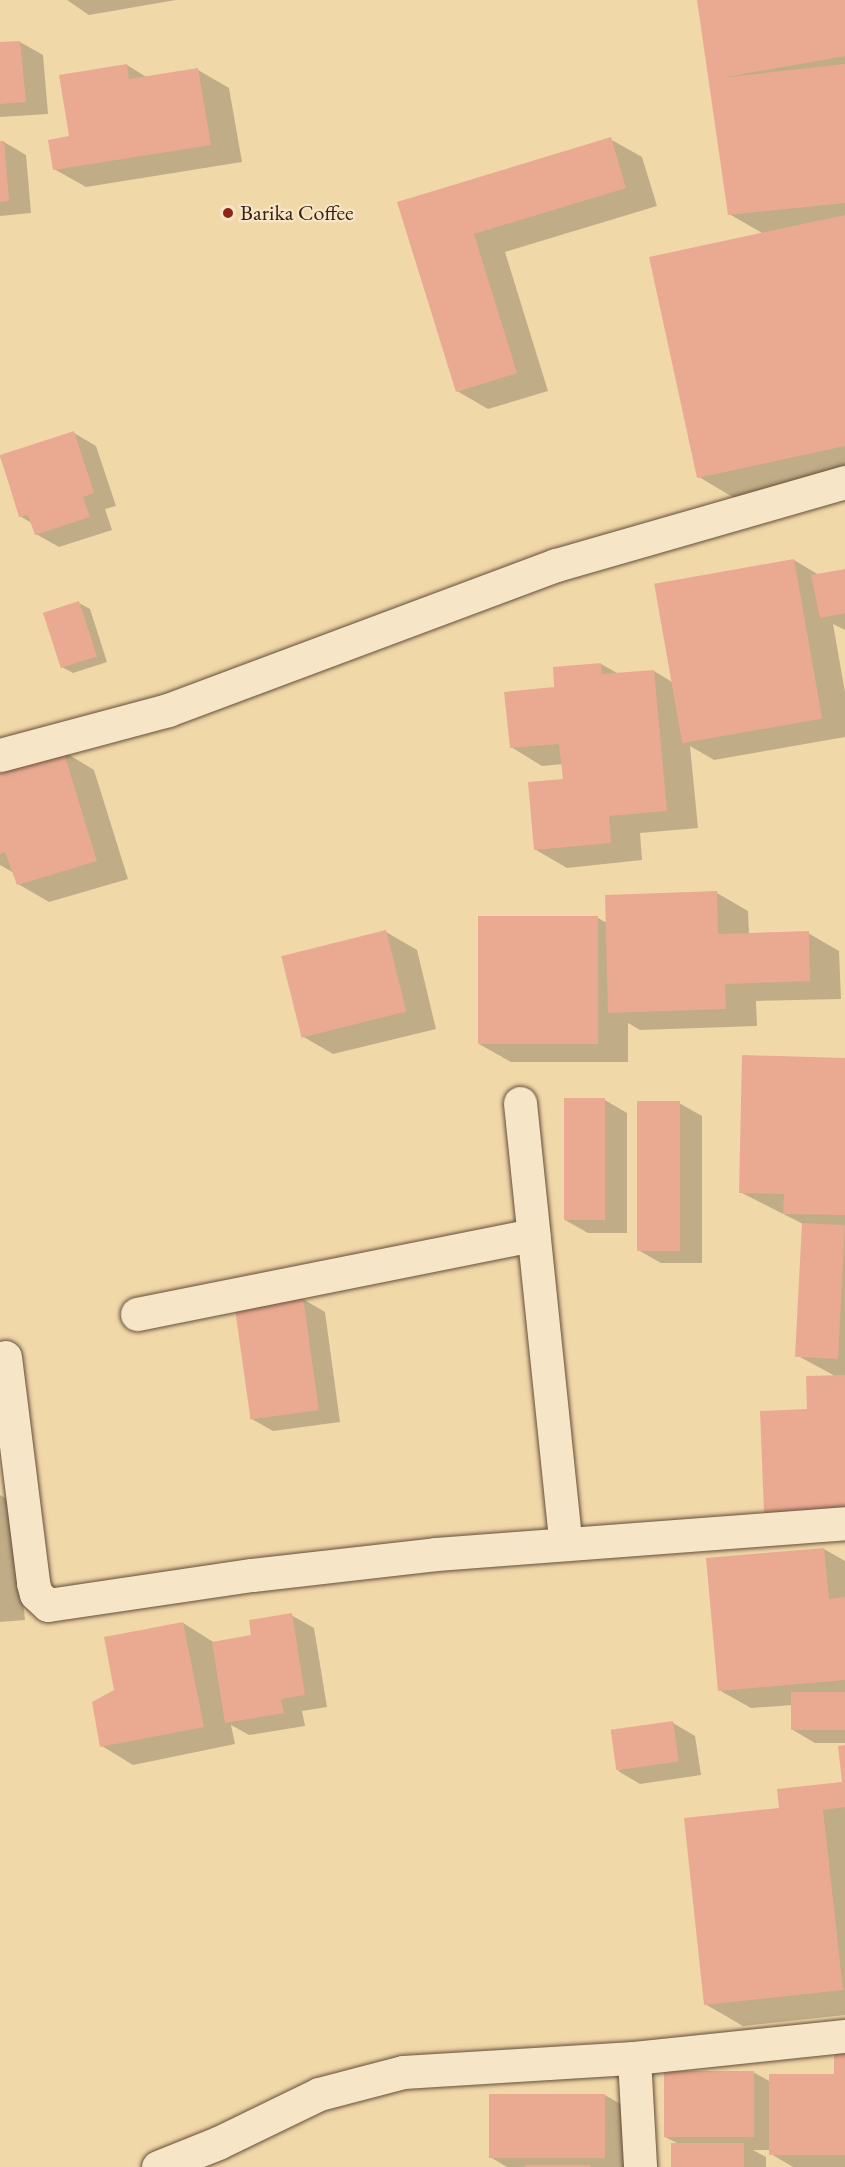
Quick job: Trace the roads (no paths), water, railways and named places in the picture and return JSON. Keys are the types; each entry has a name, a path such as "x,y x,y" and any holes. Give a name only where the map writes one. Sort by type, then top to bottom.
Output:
{"street":[{"path":"0,755 168,710 556,565 845,482"},
{"path":"520,1103 565,1542"},
{"path":"137,1314 533,1234"},
{"path":"5,1357 9,1467 36,1594 48,1605 252,1575 565,1542 845,1523"},
{"path":"158,2167 218,2143 319,2094 403,2072 634,2058 845,2036"},
{"path":"634,2058 640,2167"}],"place":[{"name":"Barika Coffee","path":"228,213"}]}
